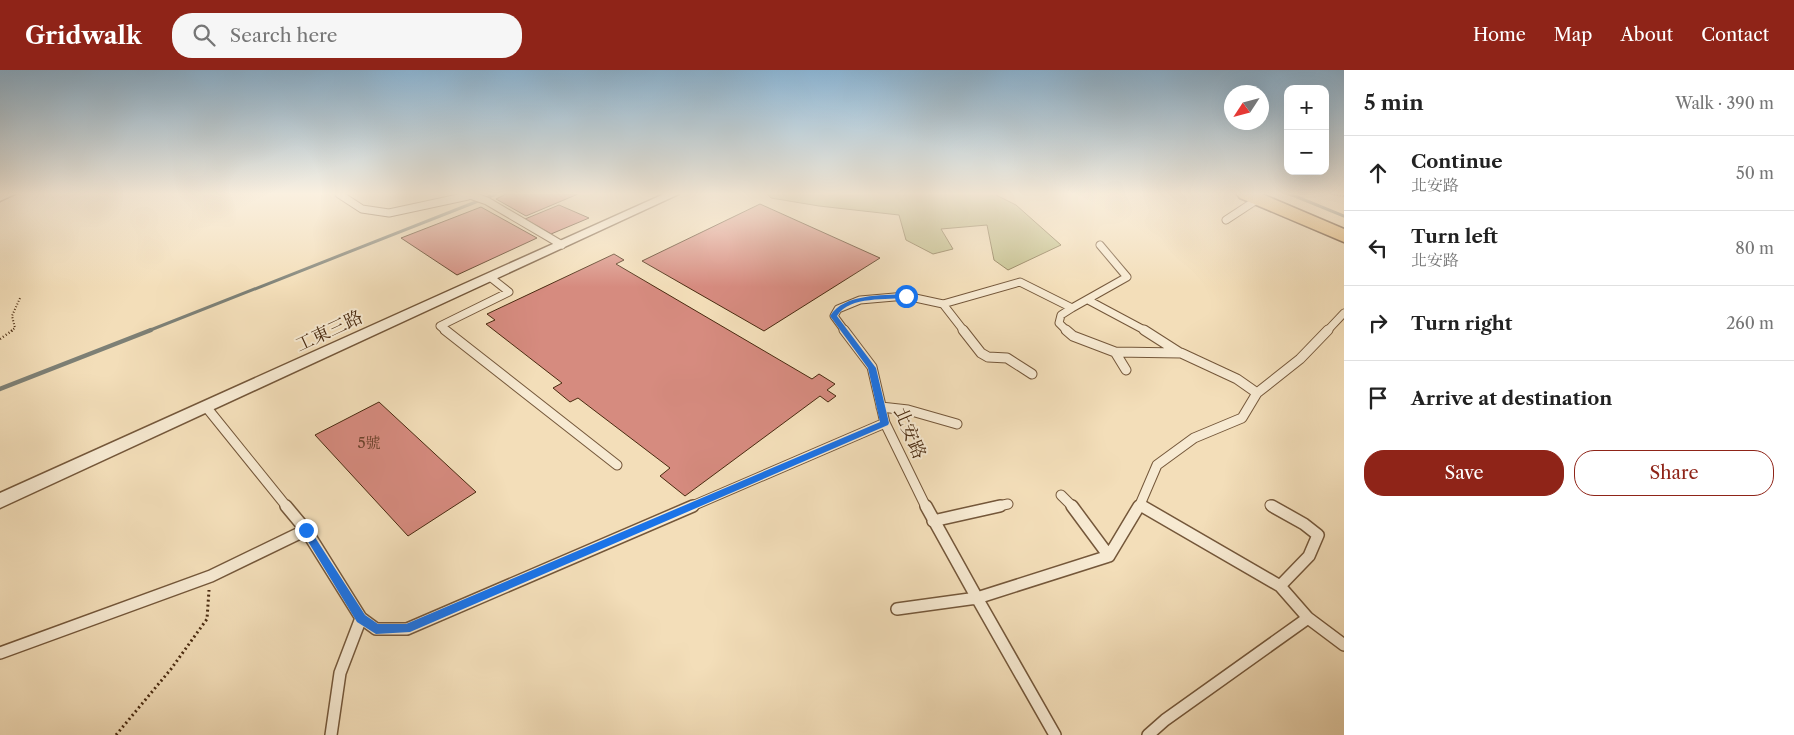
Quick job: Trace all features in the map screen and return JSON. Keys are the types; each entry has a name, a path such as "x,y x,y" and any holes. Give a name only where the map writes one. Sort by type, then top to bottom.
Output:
{"main road":[{"path":"1321,225 1344,236"}],"street":[{"name":"工東三路","path":"0,501 606,225"}],"lane":[{"path":"525,225 562,245"},
{"path":"1100,244 1127,277 1061,315 1059,324 1073,336 1115,352 1181,353"},
{"path":"490,277 509,292 440,326 617,465"},
{"name":"北安路","path":"1055,735 933,521 885,423 872,368 834,316 838,309 860,300 906,296 943,304 1020,282 1072,308"},
{"path":"1088,300 1148,332 1181,353 1237,379 1257,393"},
{"path":"943,304 981,353 988,357 1007,358 1032,374"},
{"path":"897,609 978,598 1109,556 1140,505 1157,465 1194,438 1242,418 1257,393 1300,359 1344,313"},
{"path":"1115,352 1126,370"},
{"path":"881,407 908,410 957,424"},
{"path":"207,408 306,530 361,618 376,629 407,629 885,423"},
{"path":"1061,495 1078,512 1109,556"},
{"path":"933,521 1008,504"},
{"path":"1140,505 1280,586 1308,618 1344,645"},
{"path":"1270,505 1304,524 1318,535 1309,556 1280,586"},
{"path":"0,653 211,576 306,530"},
{"path":"331,735 340,673 361,618"},
{"path":"1148,735 1165,720 1308,618"}],"path":[{"path":"0,339 14,328 12,316 20,298"},
{"path":"116,735 171,669 207,620 211,576"}],"shaded area":[{"path":"902,225 987,225 941,229 953,249 933,254 906,240"},
{"path":"987,225 1039,225 1061,245 1008,270 994,260"}],"building":[{"path":"434,225 514,225 537,238 457,275 401,238"},
{"path":"535,225 572,225 551,234"},
{"path":"716,225 807,225 880,258 764,331 642,261"},
{"path":"614,254 624,260 616,264 812,379 819,374 835,384 827,390 836,396 828,402 820,396 685,496 660,476 670,468 578,398 570,402 553,388 562,383 486,324 495,320 487,314"},
{"path":"379,402 476,492 408,536 315,435"}],"waterway":[{"path":"148,331 417,225"},
{"path":"0,389 151,330"}],"route":[{"path":"306,530 361,618 376,629 407,629 885,423 872,368 834,316 838,309 860,300 906,296"}]}
